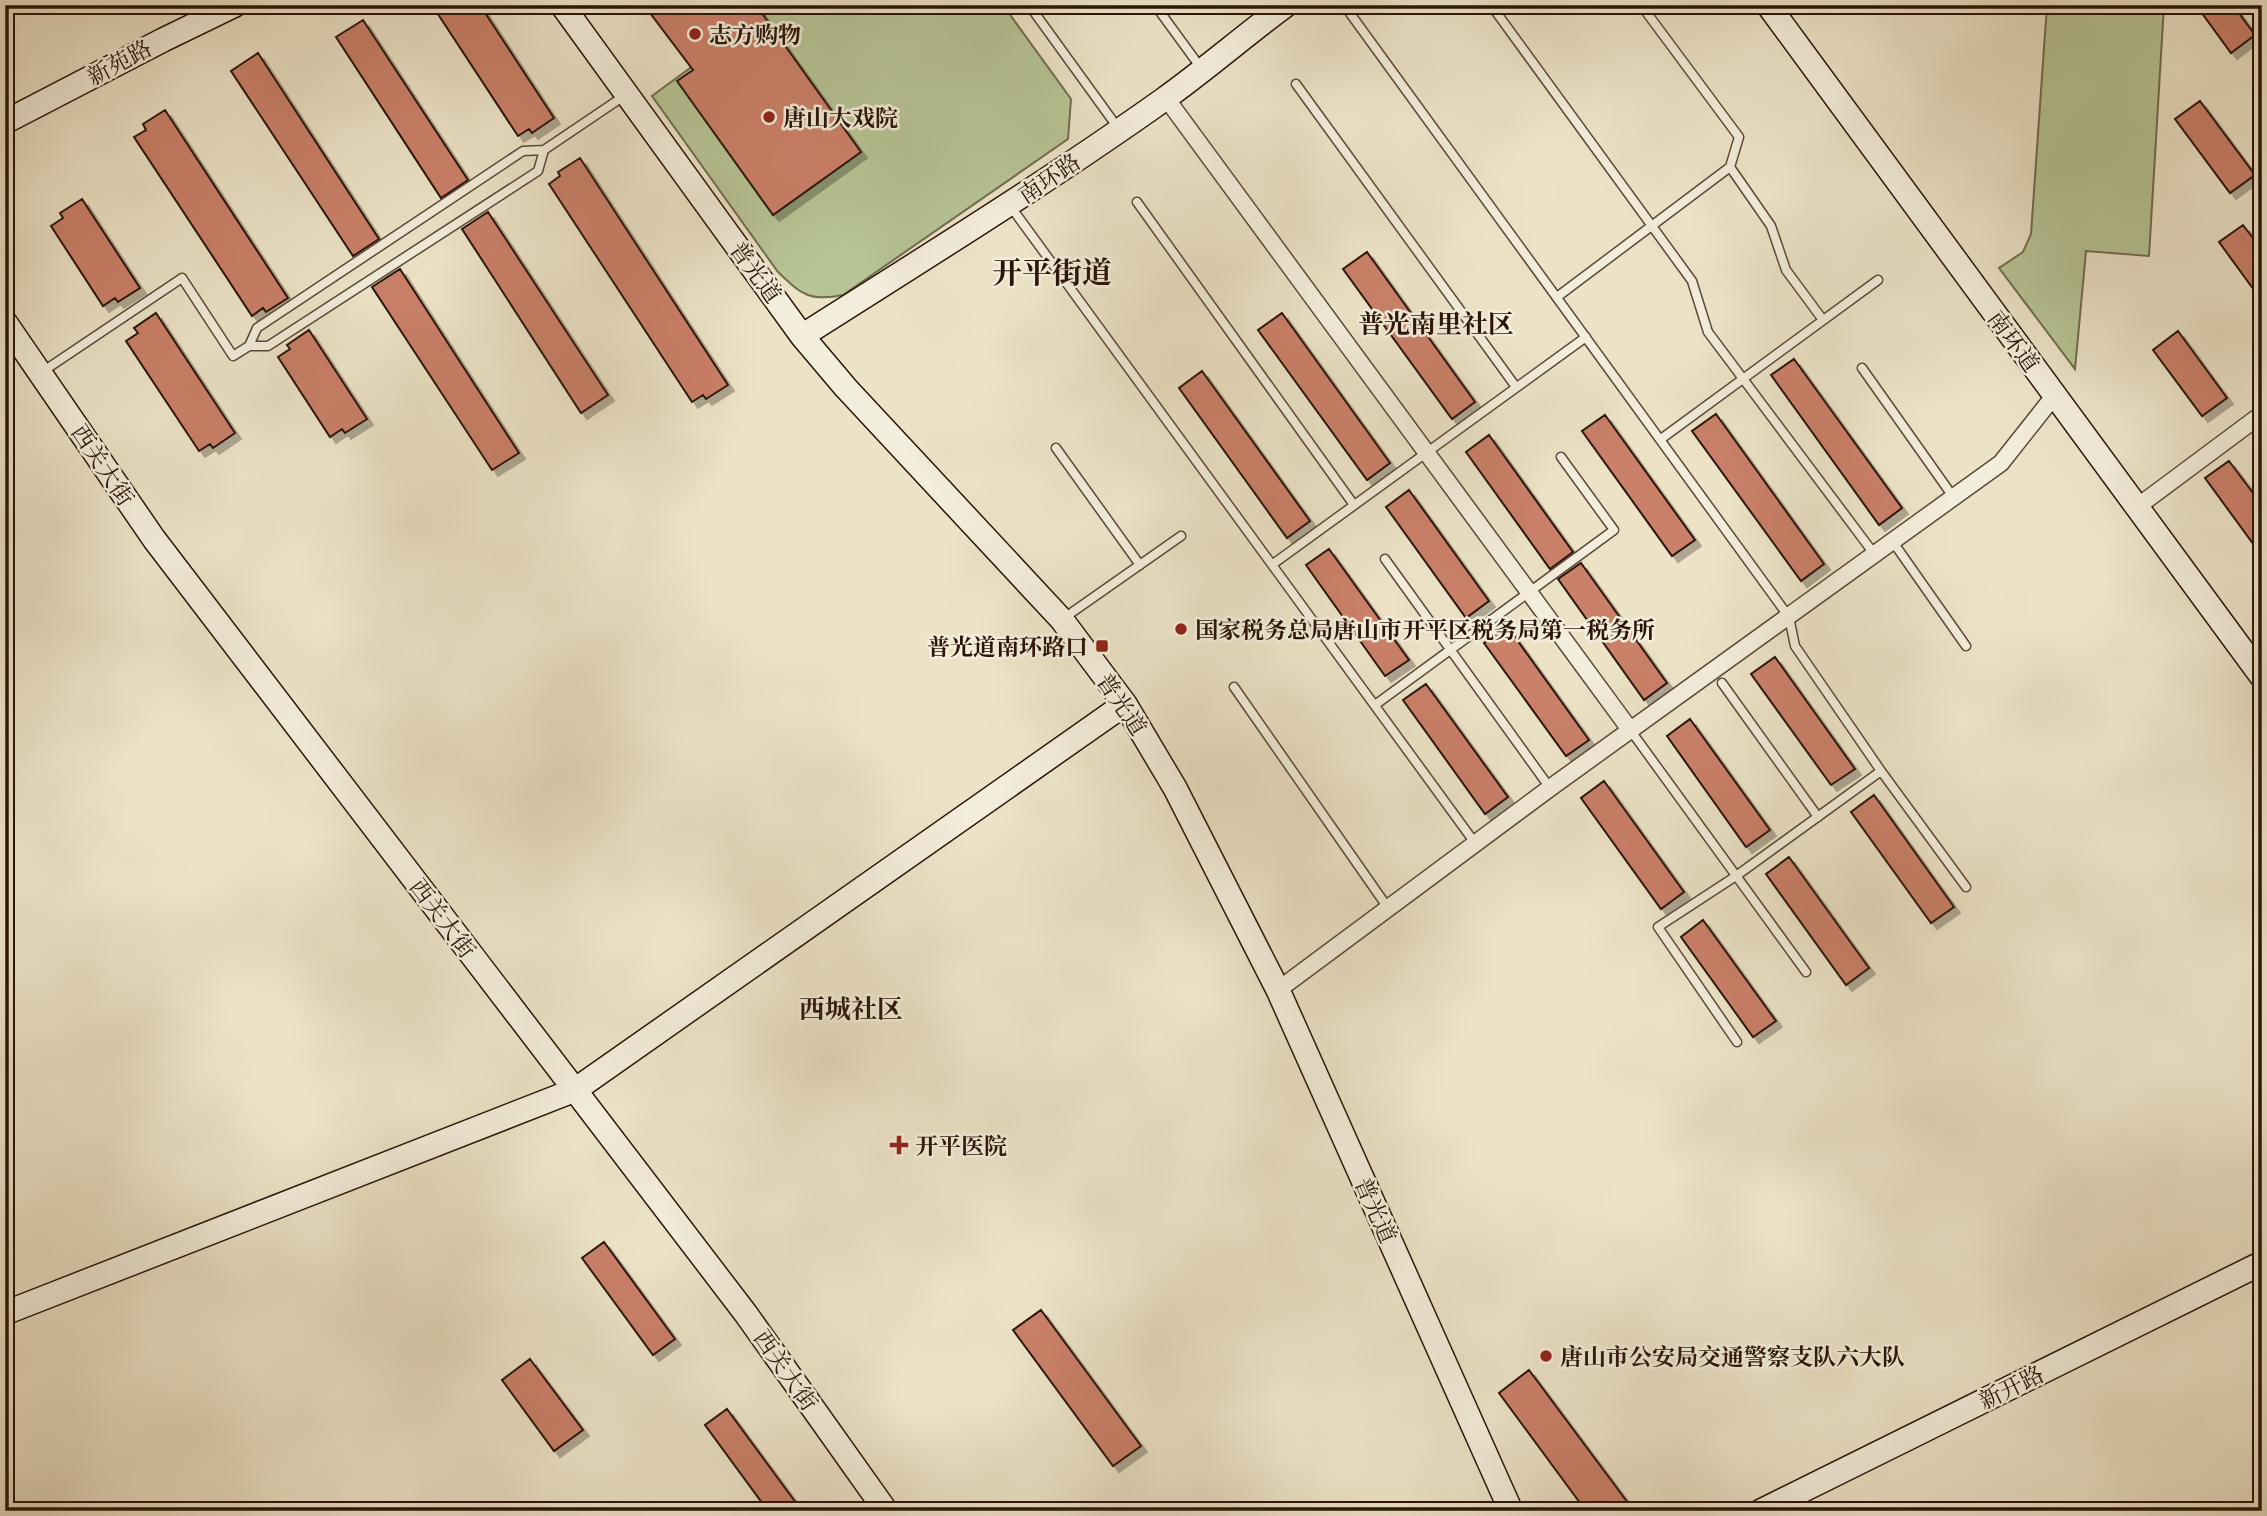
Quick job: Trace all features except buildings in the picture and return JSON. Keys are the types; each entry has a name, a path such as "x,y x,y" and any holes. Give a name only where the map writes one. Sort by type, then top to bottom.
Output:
{"street":[{"name":"新苑路","path":"5,122 235,5"},
{"name":"普光道","path":"562,5 802,336 846,388 1062,620 1125,704 1175,788 1278,990 1511,1511"},
{"name":"南环道","path":"1768,5 2262,677"},
{"name":"南环路","path":"802,336 1009,205 1120,130 1203,70 1283,6"},
{"path":"1166,98 1631,732"},
{"name":"西关大街","path":"5,322 154,539 746,1314 886,1511"},
{"path":"1278,990 1550,788 2001,463 2054,396"},
{"path":"2137,507 2262,414"},
{"path":"5,1313 575,1090 1125,704"},
{"name":"新开路","path":"1761,1511 2262,1263"}],"lane":[{"path":"1029,5 1120,130"},
{"path":"1155,5 1203,70"},
{"path":"1345,5 1789,617 1795,646 1881,771 1966,887"},
{"path":"1491,5 1692,281 1708,332 1875,555"},
{"path":"1557,297 1730,167 1739,137 1641,5"},
{"path":"1296,84 1516,387"},
{"path":"249,346 257,328 268,320 523,151 544,150 626,94"},
{"path":"40,373 182,278 233,356 249,346 268,346 538,171 544,150"},
{"path":"1730,167 1771,226 1786,270 1823,320"},
{"path":"1137,202 1354,505"},
{"path":"1009,205 1475,843"},
{"path":"1661,439 1878,280"},
{"path":"1273,564 1586,337"},
{"path":"1862,368 1954,498"},
{"path":"1056,448 1140,565"},
{"path":"1375,705 1614,530 1561,457"},
{"path":"1062,620 1181,536"},
{"path":"1893,542 1966,646"},
{"path":"1385,559 1550,788"},
{"path":"1722,683 1818,817"},
{"path":"1234,687 1388,908"},
{"path":"1631,732 1806,972"},
{"path":"1737,1042 1658,927 1736,876 1881,771"}],"green space":[{"path":"776,5 1003,5 1071,99 1068,139 843,295 814,297 806,294 778,272 652,96"},
{"path":"2047,5 2164,5 2149,256 2086,251 2075,369 1999,268 2023,252 2031,234"}],"place":[{"name":"志方购物","path":"695,34"},
{"name":"唐山大戏院","path":"769,117"},
{"name":"国家税务总局唐山市开平区税务局第一税务所","path":"1181,629"},
{"name":"普光道南环路口","path":"1102,646"},
{"name":"开平医院","path":"899,1145"},
{"name":"唐山市公安局交通警察支队六大队","path":"1546,1356"}],"district":[{"name":"开平街道","path":"1052,272"},
{"name":"普光南里社区","path":"1436,323"},
{"name":"西城社区","path":"851,1008"}]}
